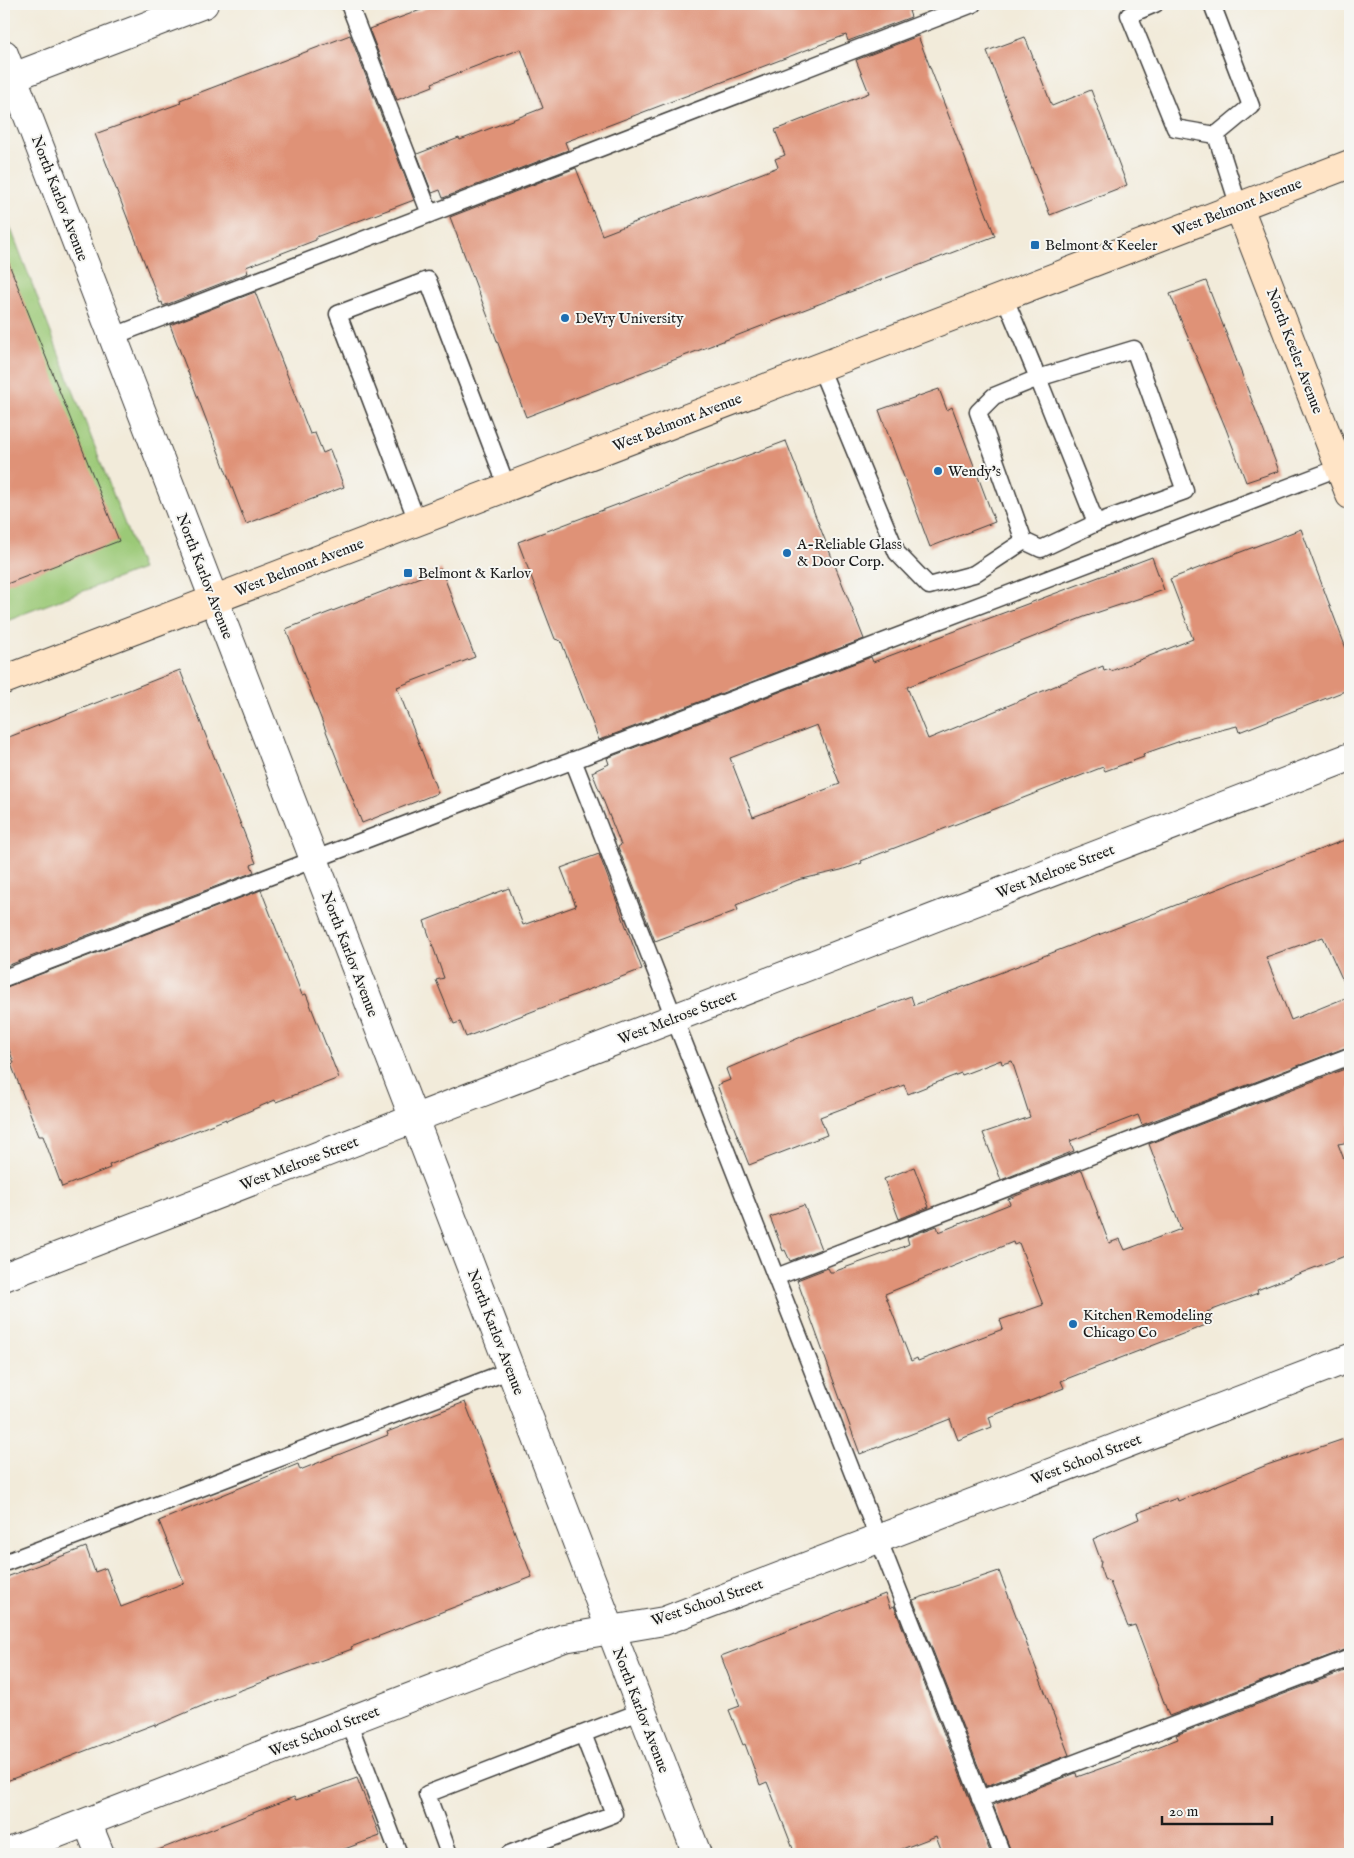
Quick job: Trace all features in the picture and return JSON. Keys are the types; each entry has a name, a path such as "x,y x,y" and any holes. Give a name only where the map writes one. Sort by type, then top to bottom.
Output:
{"main road":[{"name":"West Belmont Avenue","path":"4,680 1350,164"},
{"name":"North Keeler Avenue","path":"1239,207 1345,465 1350,495"}],"street":[{"path":"8,65 204,4"},
{"name":"North Karlov Avenue","path":"8,65 114,336 697,1854"},
{"name":"West Melrose Street","path":"4,1277 1350,758"},
{"name":"West School Street","path":"4,1854 564,1638 664,1621 1350,1358"},
{"path":"87,1822 100,1854"}],"lane":[{"path":"349,4 430,214"},
{"path":"114,336 973,4"},
{"path":"1155,4 1129,14 1175,128 1216,135 1251,106 1212,4"},
{"path":"1216,135 1239,207"},
{"path":"418,521 338,314 428,280 507,487"},
{"path":"1004,296 1096,523"},
{"path":"1134,348 1185,491 1096,523 1042,549 1024,540 978,412 994,396 1038,378 1134,348"},
{"path":"820,367 897,553 930,586 974,574 1024,540"},
{"path":"4,978 1345,465"},
{"path":"574,760 1002,1854"},
{"path":"776,1277 1350,1056"},
{"path":"4,1563 511,1370"},
{"path":"980,1798 1350,1658"},
{"path":"449,1854 427,1794 642,1711"},
{"path":"348,1722 399,1854"},
{"path":"509,1854 614,1814 584,1734"}],"green space":[{"path":"4,211 142,569 4,621"}],"building":[{"path":"437,4 921,4 922,6 909,11 911,17 848,41 846,35 843,36 565,142 568,150 443,198 440,190 432,193 417,154 459,138 460,140 543,108 521,49 432,83 433,86 397,100 369,29"},
{"path":"350,35 414,200 316,237 316,240 246,267 248,273 163,306 162,302 160,303 95,134 181,103 180,100"},
{"path":"918,36 995,236 526,417 450,217 576,168 602,235 778,167 775,159 785,155 775,130 869,93 856,60"},
{"path":"1025,37 1052,106 1091,90 1127,185 1050,215 987,51"},
{"path":"4,255 119,541 4,585"},
{"path":"1206,281 1279,471 1246,482 1170,294"},
{"path":"255,292 310,434 315,433 323,453 330,450 344,487 246,524 170,325"},
{"name":"Wendy's","path":"939,389 947,410 952,407 995,522 930,547 879,410"},
{"path":"786,441 864,639 599,740 561,641 555,639 518,542"},
{"path":"1301,529 1350,659 1350,689 1239,732 1237,726 1192,737 1143,754 1144,757 1105,771 1103,767 861,861 862,863 798,880 736,905 738,910 655,941 618,847 621,845 592,772 609,764 607,758 871,657 873,662 1152,557 1164,590 1084,617 907,687 928,739 1103,666 1104,671 1110,669 1111,671 1193,639 1170,579","holes":["817,725 840,784 753,817 730,758"]},
{"path":"441,569 475,657 397,687 438,793 362,823 286,629"},
{"path":"180,670 256,863 251,865 254,872 4,967 4,739"},
{"path":"1350,838 1350,996 1350,1046 1142,1125 1138,1115 1070,1141 1074,1151 1001,1180 983,1133 1030,1117 1012,1061 1002,1064 1001,1060 962,1075 961,1073 908,1094 904,1085 820,1117 827,1135 749,1165 717,1085 730,1080 726,1069 801,1037 911,996 914,1005","holes":["1323,937 1350,996 1291,1020 1266,957"]},
{"path":"599,854 642,969 466,1037 460,1022 454,1024 436,980 444,978 424,921 509,888 523,925 576,906 561,868"},
{"path":"261,890 302,995 306,994 339,1078 276,1102 275,1100 226,1121 226,1119 109,1165 110,1168 62,1187 43,1136 39,1136 11,1064 14,1063 4,1036 4,988"},
{"path":"1350,1067 1350,1142 1338,1144 1350,1175 1350,1254 1257,1290 1258,1293 1207,1312 1211,1323 1061,1381 1064,1388 989,1417 992,1427 958,1440 950,1419 860,1454 797,1280 828,1268 830,1272 833,1272 900,1248 909,1244 907,1237 937,1226 939,1232 1010,1204 1008,1199 1082,1170 1109,1243 1120,1239 1125,1250 1181,1229 1149,1144","holes":["1013,1242 1014,1245 1019,1243 1043,1305 1000,1320 1003,1329 918,1361 917,1358 911,1361 885,1294"]},
{"path":"914,1167 929,1207 899,1219 884,1179"},
{"path":"804,1205 821,1249 790,1261 785,1250 783,1251 770,1217"},
{"path":"465,1402 532,1577 351,1647 352,1649 225,1696 155,1726 155,1724 4,1782 4,1578 86,1547 95,1572 106,1568 121,1607 184,1583 159,1521 298,1464 300,1470 388,1435 387,1432"},
{"path":"1350,1437 1350,1648 1169,1716 1135,1625 1128,1627 1110,1582 1104,1579 1100,1567 1101,1561 1093,1539 1139,1519 1137,1513 1177,1498 1178,1501 1267,1465"},
{"path":"999,1571 1069,1755 986,1786 913,1600"},
{"path":"885,1594 890,1608 894,1606 991,1854 943,1854 936,1836 889,1854 795,1854 767,1782 760,1785 745,1744 743,1745 729,1710 740,1706 721,1656"},
{"path":"1350,1669 1350,1854 1012,1854 993,1805 1076,1773 1077,1777 1116,1763 1178,1739 1176,1735"},
{"path":"357,1778 380,1836 331,1854 153,1854 153,1852 294,1797 296,1800"}],"place":[{"name":"Belmont & Keeler","path":"1035,245"},
{"name":"DeVry University","path":"565,318"},
{"name":"Wendy's","path":"938,471"},
{"name":"A-Reliable Glass & Door Corp.","path":"787,553"},
{"name":"Belmont & Karlov","path":"408,573"},
{"name":"Kitchen Remodeling Chicago Co","path":"1073,1324"}]}
